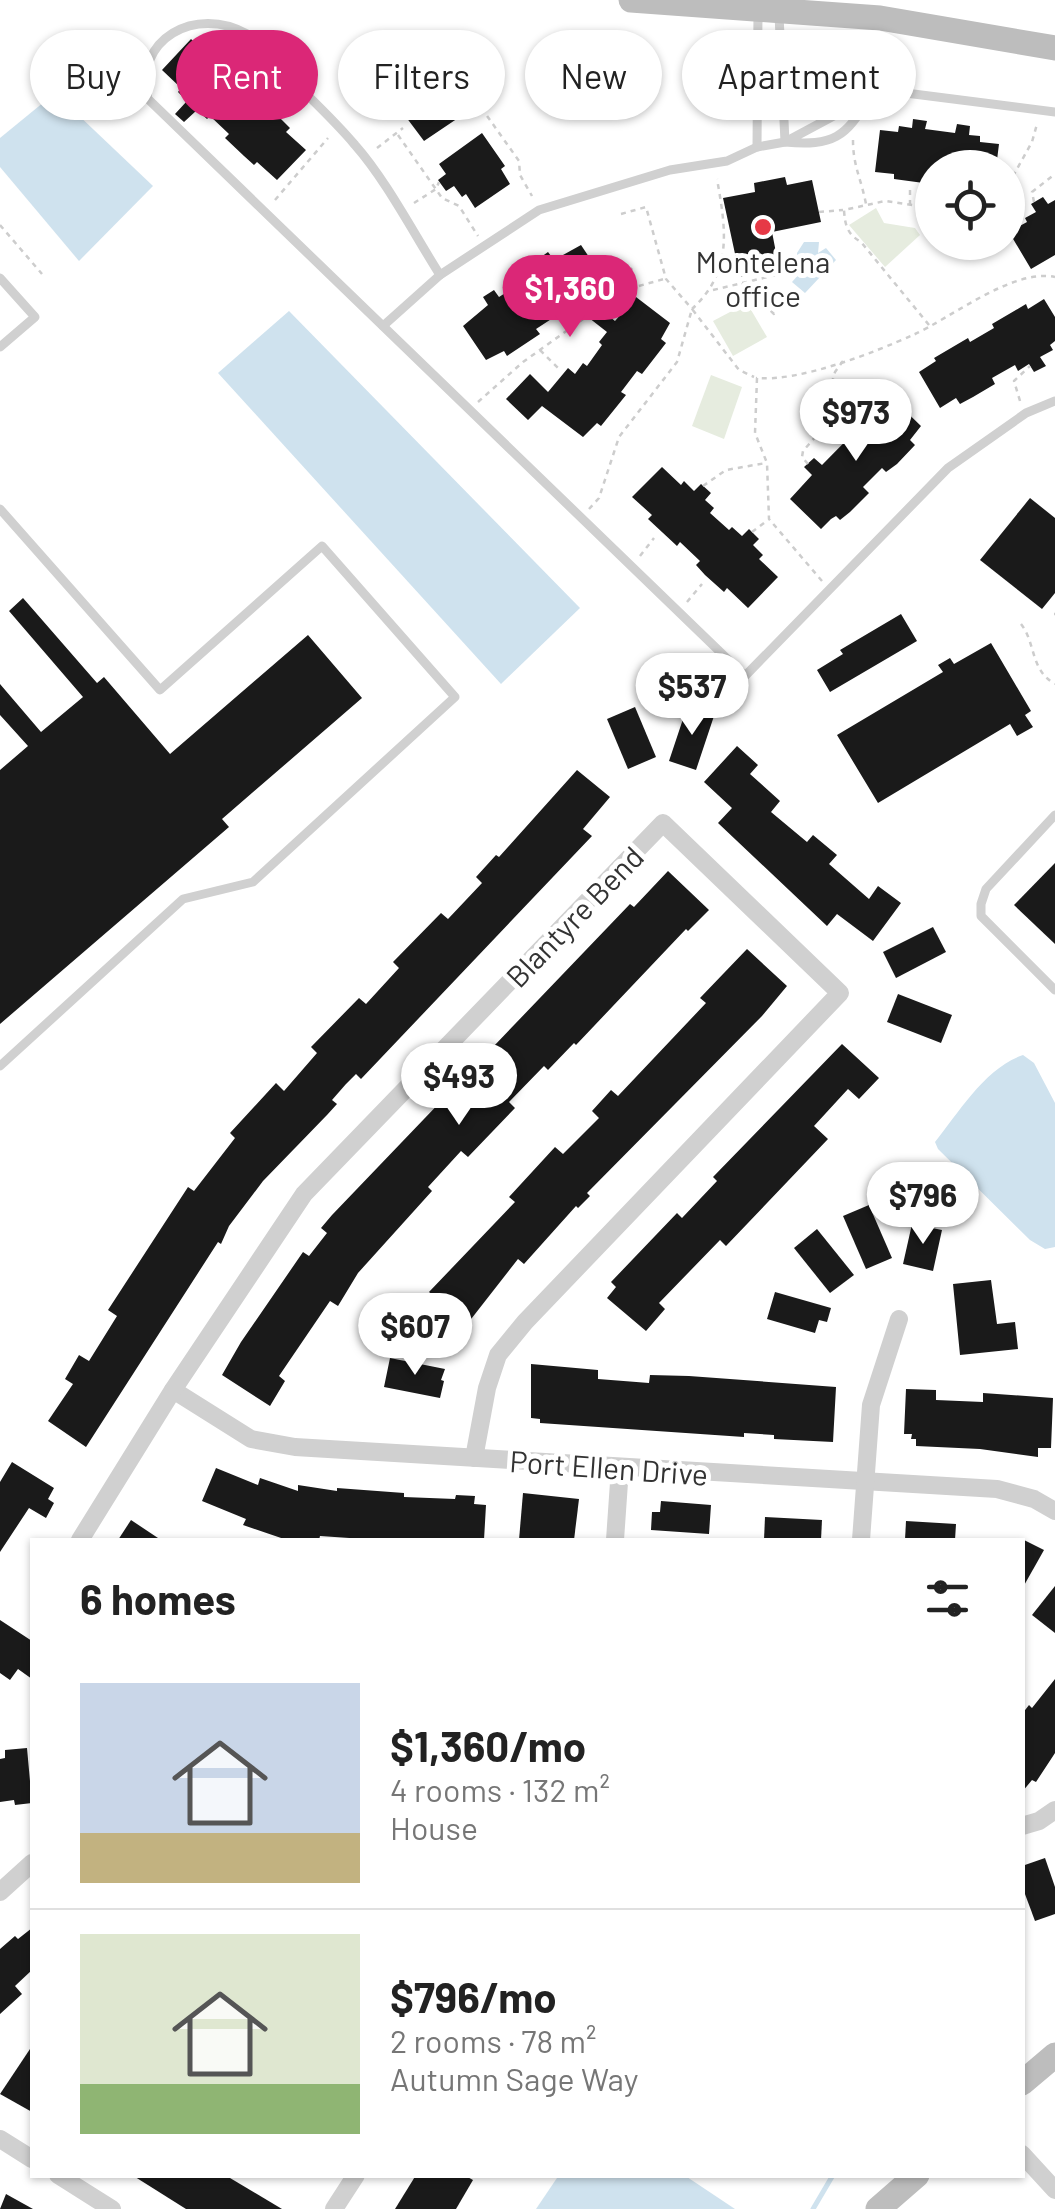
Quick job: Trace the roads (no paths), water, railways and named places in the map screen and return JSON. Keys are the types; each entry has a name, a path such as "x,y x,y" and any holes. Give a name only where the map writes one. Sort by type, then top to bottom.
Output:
{"main road":[{"path":"631,0 880,18 1055,48"},
{"path":"1025,2080 1055,2055"},
{"path":"878,2209 914,2178"}],"street":[{"name":"Blantyre Bend","path":"81,1538 173,1390 304,1194 663,823 840,993 525,1322 498,1355 487,1388 474,1458"},
{"path":"861,1538 870,1405 899,1319"},
{"name":"Port Ellen Drive","path":"173,1390 251,1438 295,1447 997,1489 1034,1499 1055,1512"},
{"path":"616,1538 620,1468"},
{"path":"1025,1825 1055,1810"},
{"path":"0,1892 30,1865"},
{"path":"0,2139 30,2158"},
{"path":"1025,2157 1055,2190"},
{"path":"63,2178 112,2209"},
{"path":"334,2209 354,2178"}],"lane":[{"path":"768,12 785,142"},
{"path":"757,148 768,12"},
{"path":"440,274 364,156 247,34 220,26 190,24 166,37 150,56 143,79 148,99 745,676 948,468 1026,413 1055,401"},
{"path":"916,93 1055,112"},
{"path":"785,142 826,120"},
{"path":"382,326 440,274 540,210 757,148 785,142 814,144 851,129 856,120"},
{"path":"0,278 35,317 0,347"},
{"path":"0,508 160,690 322,546 455,697 253,882 183,899 0,1066"},
{"path":"1055,814 986,889 981,916 1055,990"}],"water":[{"path":"30,113 30,120 83,120 153,186 79,261 0,167 0,138"},
{"path":"804,242 819,242 818,253 826,248 836,260 805,293 792,282 809,263 798,262 797,253"},
{"path":"289,311 580,608 501,684 218,373"},
{"path":"1023,1055 1034,1063 1055,1103 1055,1247 1045,1249 1030,1240 935,1142 985,1080"},
{"path":"557,2178 688,2178 735,2209 536,2209"}],"waterway":[{"path":"813,2209 831,2178"}],"place":[{"name":"Montelena office","path":"763,227"}]}
